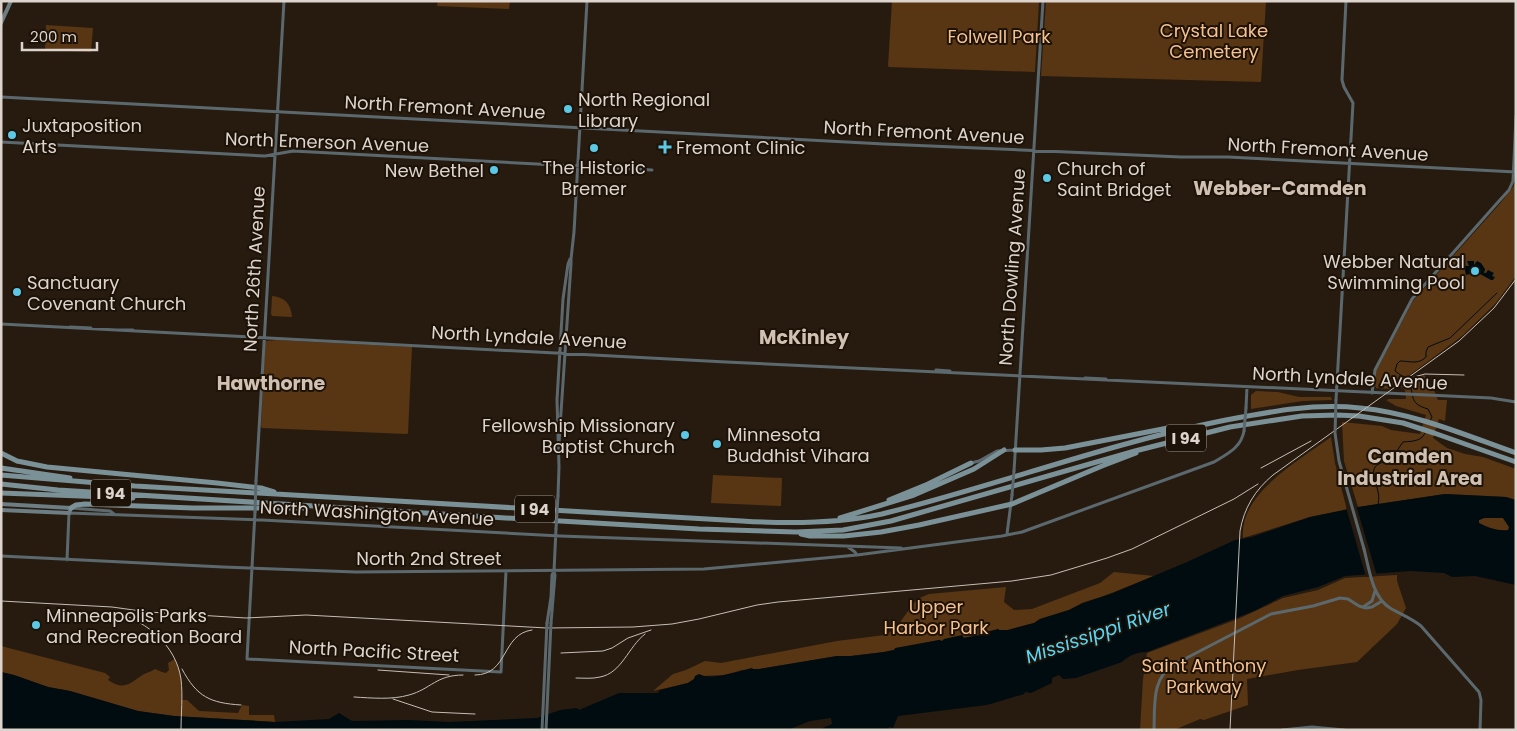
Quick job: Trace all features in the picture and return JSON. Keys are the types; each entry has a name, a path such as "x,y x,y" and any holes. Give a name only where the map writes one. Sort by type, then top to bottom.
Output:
{"highway":[{"name":"I 94","path":"1,475 106,484 785,523 840,520 886,513 1121,445 1191,427 1267,412 1313,407 1337,406 1405,415 1516,453"},
{"name":"I 94","path":"1,484 58,490 680,528 796,532 844,530 898,519 1116,455 1256,422 1313,415 1369,417 1403,423 1516,462"},
{"path":"1015,450 1065,448 1173,427 1191,427"},
{"path":"796,532 810,536 863,535 920,526 1012,504 1121,459 1180,439"},
{"path":"785,523 841,518 909,497 971,471 1004,450"},
{"path":"1,452 17,461 48,467 228,484 262,488 284,494"},
{"path":"874,507 971,463"},
{"path":"1,468 106,484"},
{"path":"1,493 222,500"},
{"path":"70,511 79,504 193,508 366,508"}],"main road":[{"path":"1,23 11,1"},
{"name":"North Washington Avenue","path":"1,504 70,511"},
{"name":"North Washington Avenue","path":"1,510 70,511"}],"street":[{"name":"North 26th Avenue","path":"246,658 284,1"},
{"path":"544,730 549,623 556,536 559,442 572,264 587,1"},
{"name":"North Dowling Avenue","path":"1007,535 1012,504 1043,1"},
{"path":"1346,1 1342,80 1353,104 1336,400 1335,433 1339,461 1376,590 1382,601 1390,608 1412,619 1420,626 1477,690 1481,696 1480,730"},
{"name":"North Fremont Avenue","path":"1,97 1033,151 1228,157 1515,172"},
{"path":"1372,393 1374,370 1412,300 1509,190 1514,180 1515,172 1516,116"},
{"name":"North Emerson Avenue","path":"1,142 265,156 297,151 652,170"},
{"path":"559,442 557,437 557,414 559,352 563,299 568,264 571,259"},
{"name":"North Lyndale Avenue","path":"1,324 67,328 79,326 92,329 125,329 138,332 327,341 340,340 702,360 712,359 730,362 943,370 1108,380 1174,381 1337,392 1490,398 1516,402"},
{"name":"North Washington Avenue","path":"857,555 974,541 1022,532 1214,462 1234,450 1240,443 1244,431 1247,387"},
{"path":"971,463 994,452 1015,450"},
{"path":"66,560 70,511"},
{"name":"North Washington Avenue","path":"70,511 110,511 115,514 556,536 910,549"},
{"path":"848,547 857,555"},
{"name":"North 2nd Street","path":"1,556 356,572 704,568 857,555"},
{"name":"North Pacific Street","path":"246,658 501,672 506,571"},
{"path":"1363,607 1372,601 1376,590"},
{"path":"1154,730 1157,687 1162,675 1170,667 1271,614 1313,606 1340,598 1348,598 1363,607 1372,607 1382,601"},
{"path":"1282,730 1312,727 1344,730"}],"green space":[{"path":"438,1 510,1 509,9 437,6"},
{"name":"Folwell Park","path":"892,1 1039,1 1035,72 889,67"},
{"name":"Crystal Lake Cemetery","path":"1046,1 1266,1 1261,82 1041,76"},
{"path":"46,25 93,28 91,52 45,50"},
{"path":"1516,181 1516,276 1495,304 1462,336 1407,377 1410,380 1424,375 1438,400 1447,400 1445,421 1439,419 1433,438 1447,448 1483,457 1516,469 1516,500 1506,497 1445,494 1358,507 1344,461 1342,422 1382,426 1391,430 1420,434 1426,415 1396,406 1386,400 1406,399 1405,390 1400,386 1399,382 1389,389 1376,388 1376,371 1413,301 1497,207"},
{"path":"272,296 284,300 289,305 292,317 272,316"},
{"path":"277,340 412,347 408,433 262,428 265,342"},
{"path":"1256,391 1278,392 1299,397 1331,397 1332,400 1303,401 1251,409 1251,395"},
{"path":"1331,437 1335,463 1347,510 1310,517 1243,538 1244,522 1251,506 1261,492 1288,467"},
{"path":"713,475 782,478 781,506 711,503"},
{"path":"1484,518 1503,518 1509,527 1509,531 1493,529 1479,523 1479,520"},
{"name":"Upper Harbor Park","path":"1114,572 1154,576 1082,603 1069,610 1040,619 1034,623 1008,630 998,629 986,634 939,640 884,652 837,656 742,670 725,675 702,676 688,683 653,691 673,674 705,661 721,663 837,641 885,635 895,629 917,599 929,594 1006,587 1004,602 1014,610 1032,609 1100,583"},
{"name":"Saint Anthony Parkway","path":"1397,575 1397,581 1406,608 1397,624 1357,662 1247,679 1248,705 1204,720 1200,719 1174,730 1140,730 1143,679 1147,653 1238,619 1283,598 1318,590 1345,578"},
{"path":"1,646 105,673 110,677 108,680 122,686 155,669 166,673 169,670 168,663 175,659 181,677 182,700 187,700 199,711 238,713 242,705 249,706 249,715 274,715 275,722 174,716 138,711 70,691 48,687 1,672"}],"water":[{"name":"Webber Natural Swimming Pool","path":"1467,261 1474,261 1474,265 1477,261 1481,263 1485,269 1484,273 1488,270 1494,273 1492,276 1495,277 1491,280 1480,274 1466,275 1464,266 1469,266"},
{"name":"Mississippi River","path":"1445,494 1506,497 1516,500 1516,585 1475,576 1452,577 1444,573 1410,571 1345,576 1318,587 1283,596 1254,611 1147,652 1134,654 1122,662 1076,678 1063,679 1059,675 1052,678 1052,683 1031,693 1025,692 1024,694 987,705 898,716 893,728 889,727 889,730 818,730 832,724 831,718 810,721 788,730 1,730 1,672 48,687 70,691 138,711 174,716 275,722 329,719 339,713 352,721 409,720 449,722 537,718 560,710 577,708 579,710 619,693 658,693 660,690 688,683 699,674 718,676 752,668 759,669 837,656 884,652 894,650 895,648 942,641 962,635 964,638 986,634 986,632 999,629 1008,630 1034,623 1040,619 1113,593 1235,540 1252,537 1310,517 1358,507","holes":["1484,518 1503,518 1509,527 1508,530 1493,529 1479,523 1479,520"]}],"pier":[{"path":"1356,505 1377,576 1366,577 1346,507"}],"waterway":[{"path":"1430,421 1432,417 1428,409 1417,404 1408,382 1395,371 1397,364 1400,361 1420,361 1426,357 1428,347 1450,338 1497,293"},
{"path":"1378,505 1379,495 1373,473 1375,467 1391,458 1403,442 1420,439 1426,431"}],"railway":[{"path":"1230,730 1240,531 1244,515 1251,500 1273,475 1459,341 1494,308 1516,279"},
{"path":"1414,377 1425,374 1464,375"},
{"path":"1261,468 1311,441"},
{"path":"1,601 112,607 148,612 246,618 306,615 547,628 633,627 672,624 778,602 1012,581 1051,575 1132,549 1234,499 1258,484"},
{"path":"117,613 150,629 167,646 173,656 181,679 181,730"},
{"path":"475,675 494,669 515,639 522,633 532,630"},
{"path":"561,653 603,651 628,638 651,630"},
{"path":"576,678 594,678 608,675 645,634"},
{"path":"182,669 193,686 206,697 221,702 241,705"},
{"path":"378,670 449,675"},
{"path":"354,697 402,697 417,692 446,677 463,675"},
{"path":"393,699 432,712 475,714"}],"place":[{"name":"North Regional Library","path":"568,109"},
{"name":"Juxtaposition Arts","path":"12,135"},
{"name":"Fremont Clinic","path":"665,147"},
{"name":"The Historic Bremer","path":"594,148"},
{"name":"New Bethel","path":"494,170"},
{"name":"Church of Saint Bridget","path":"1047,178"},
{"name":"Webber Natural Swimming Pool","path":"1475,271"},
{"name":"Sanctuary Covenant Church","path":"17,292"},
{"name":"Fellowship Missionary Baptist Church","path":"685,435"},
{"name":"Minnesota Buddhist Vihara","path":"717,444"},
{"name":"Minneapolis Parks and Recreation Board","path":"36,625"}],"district":[{"name":"Webber-Camden","path":"1280,188"},
{"name":"McKinley","path":"804,337"},
{"name":"Hawthorne","path":"271,383"},
{"name":"Camden Industrial Area","path":"1410,467"}]}
